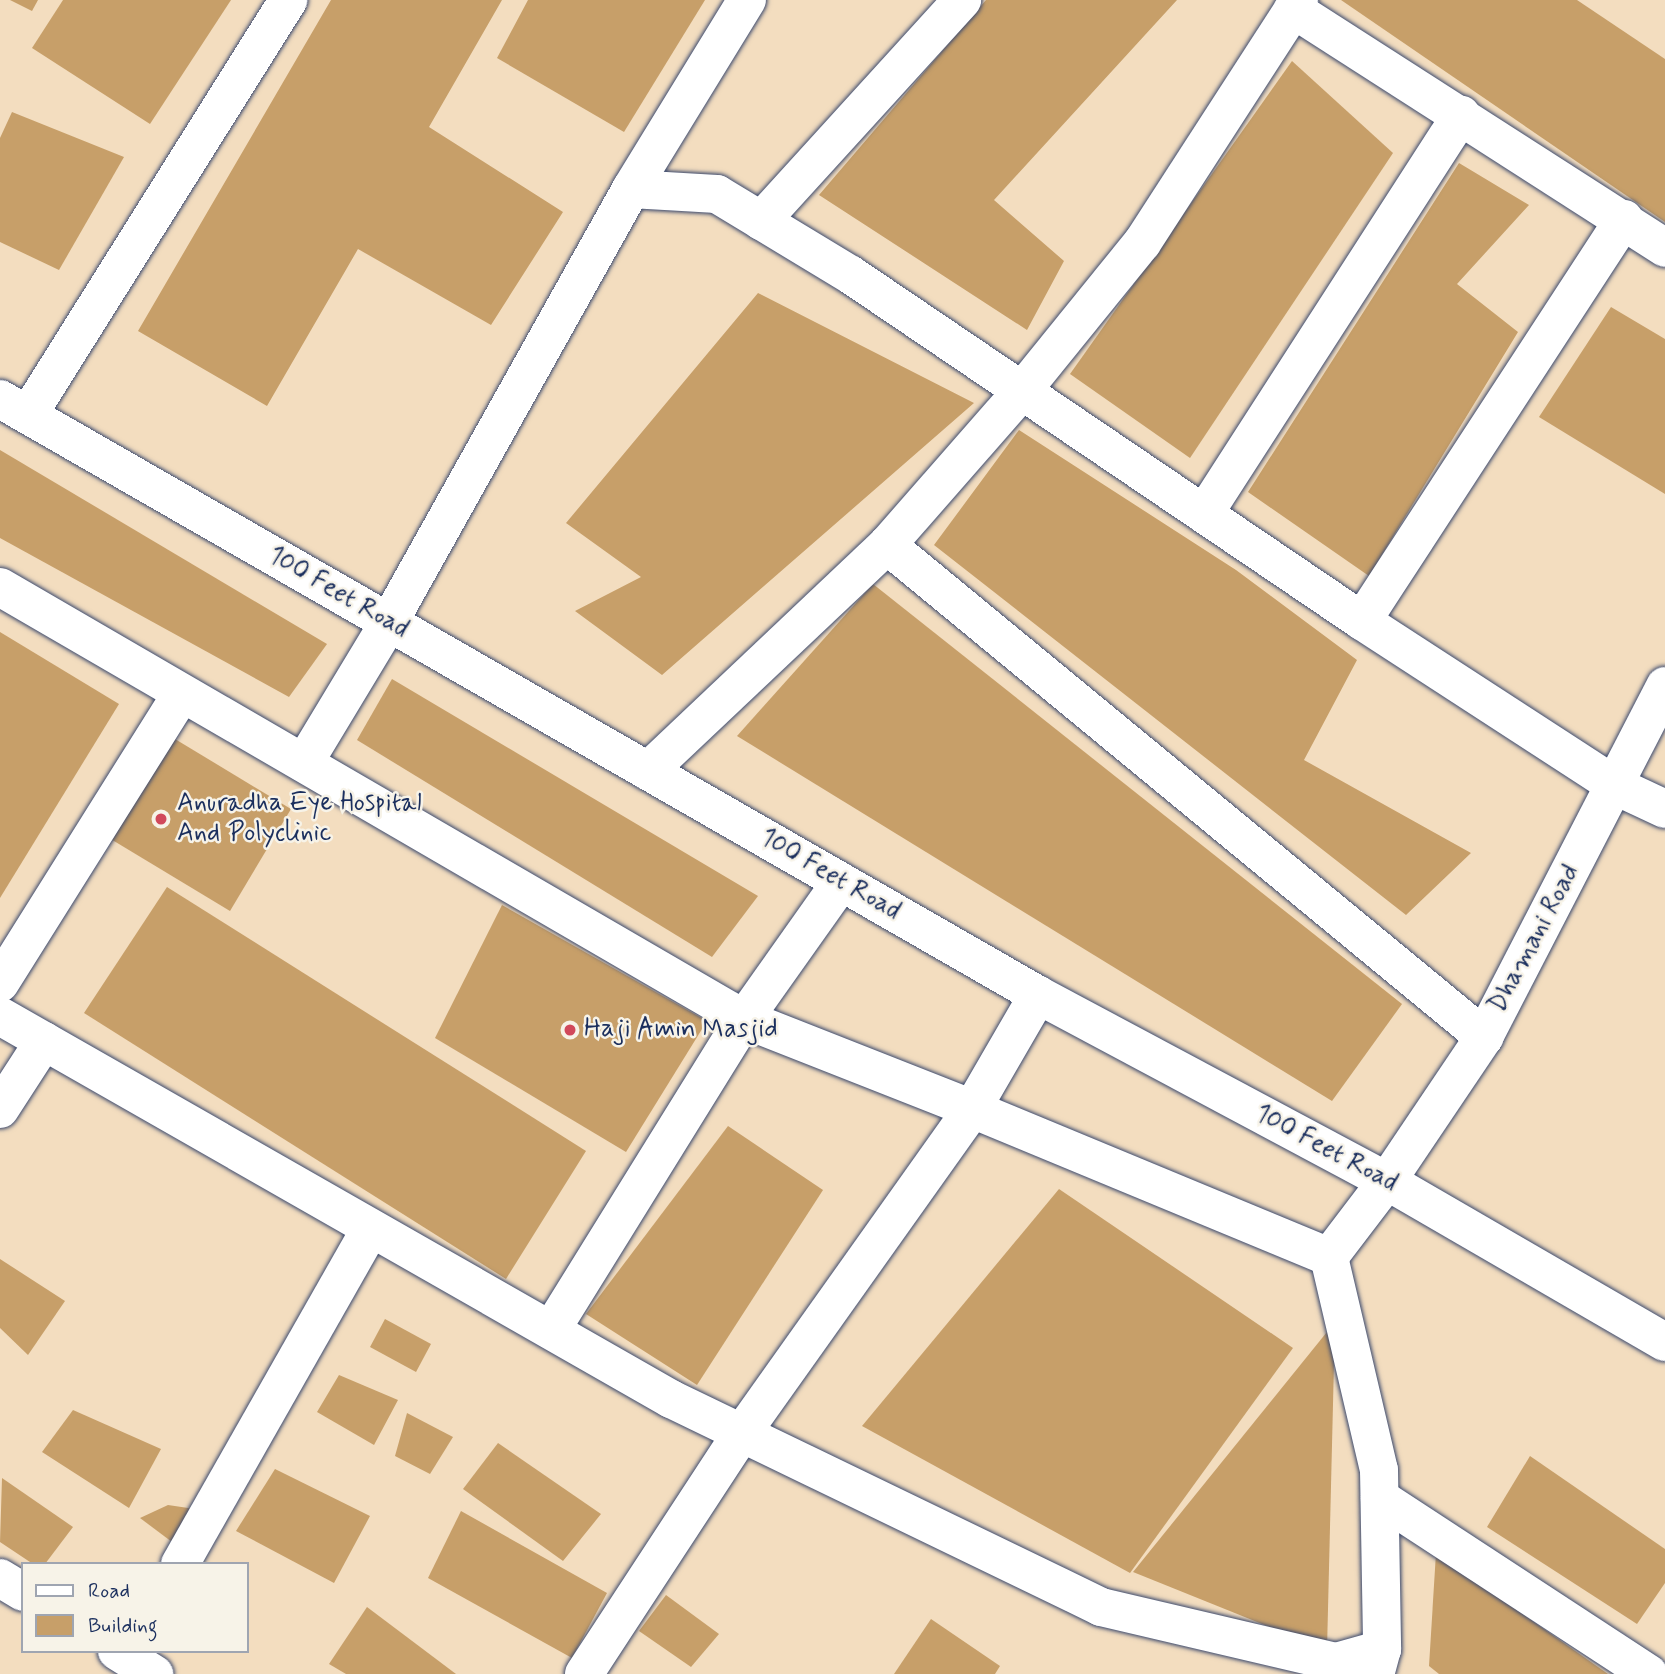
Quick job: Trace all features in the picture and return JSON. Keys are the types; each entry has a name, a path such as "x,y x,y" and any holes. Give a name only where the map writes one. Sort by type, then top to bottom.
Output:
{"street":[{"path":"14,407 288,0"},
{"path":"304,763 389,622 631,189 747,0"},
{"path":"761,221 962,0"},
{"path":"648,771 887,545 1022,391 1142,243 1296,5 1665,248"},
{"path":"1204,514 1461,115"},
{"path":"631,189 717,194 1022,391 1362,621 1616,786 1665,809"},
{"path":"1362,621 1624,219"},
{"name":"100 Feet Road","path":"14,407 1038,995 1387,1181 1665,1342"},
{"path":"887,545 1484,1037"},
{"path":"0,587 744,1019 972,1108 1329,1257 1379,1470 1379,1661 1336,1662 1101,1607 742,1433 551,1330 0,1016"},
{"name":"Dhamani Road","path":"1329,1257 1387,1181 1484,1037 1616,786 1665,686"},
{"path":"0,983 182,693"},
{"path":"551,1330 744,1019 841,882"},
{"path":"584,1674 742,1433 972,1108 1038,995"},
{"path":"0,1109 44,1041"},
{"path":"181,1562 371,1228"},
{"path":"1380,1498 1649,1674"},
{"path":"0,1578 21,1591"}],"building":[{"path":"10,0 38,0 32,11"},
{"path":"63,0 231,0 150,124 32,48"},
{"path":"331,0 502,0 429,127 563,212 491,325 358,249 267,406 138,331"},
{"path":"528,0 705,0 624,132 497,58"},
{"path":"986,0 1177,0 994,200 1064,261 1027,330 819,195"},
{"path":"1341,0 1577,0 1665,59 1665,222"},
{"path":"1292,61 1393,153 1190,458 1070,374"},
{"path":"12,112 124,157 59,270 0,242 0,138"},
{"path":"1459,163 1529,205 1457,284 1518,332 1369,576 1248,492"},
{"path":"758,293 974,403 662,675 575,611 641,577 566,523"},
{"path":"1611,307 1665,339 1665,494 1539,417"},
{"path":"1019,430 1236,570 1357,660 1304,760 1471,853 1406,915 934,545"},
{"path":"0,450 327,644 289,697 0,538"},
{"path":"873,584 1402,1004 1332,1101 737,736"},
{"path":"0,632 119,704 0,898"},
{"path":"392,679 758,896 712,957 357,740"},
{"path":"170,736 291,809 230,911 109,838"},
{"path":"167,887 586,1151 506,1279 84,1013"},
{"name":"Haji Amin Masjid","path":"502,905 707,1021 626,1152 435,1038"},
{"path":"728,1126 823,1190 697,1385 586,1314"},
{"path":"1059,1189 1293,1348 1130,1573 862,1426"},
{"path":"0,1259 65,1301 28,1355 0,1328"},
{"path":"385,1319 431,1344 416,1372 370,1347"},
{"path":"1335,1322 1327,1650 1133,1572"},
{"path":"339,1375 398,1400 374,1445 317,1412"},
{"path":"73,1410 161,1449 129,1508 42,1452"},
{"path":"407,1413 453,1437 430,1474 395,1456"},
{"path":"498,1443 601,1514 563,1561 463,1489"},
{"path":"1530,1456 1665,1549 1665,1583 1637,1624 1487,1527"},
{"path":"275,1469 370,1516 334,1583 236,1531"},
{"path":"2,1478 73,1527 47,1562 30,1562 0,1542"},
{"path":"168,1505 195,1509 176,1545 140,1518"},
{"path":"461,1511 607,1593 572,1658 428,1578"},
{"path":"1436,1553 1608,1674 1439,1674 1429,1666"},
{"path":"666,1595 719,1634 691,1667 639,1631"},
{"path":"367,1607 456,1674 346,1674 329,1664"},
{"path":"931,1619 1000,1666 995,1674 894,1674"}],"place":[{"name":"Anuradha Eye Hospital And Polyclinic","path":"161,819"},
{"name":"Haji Amin Masjid","path":"570,1030"}]}
